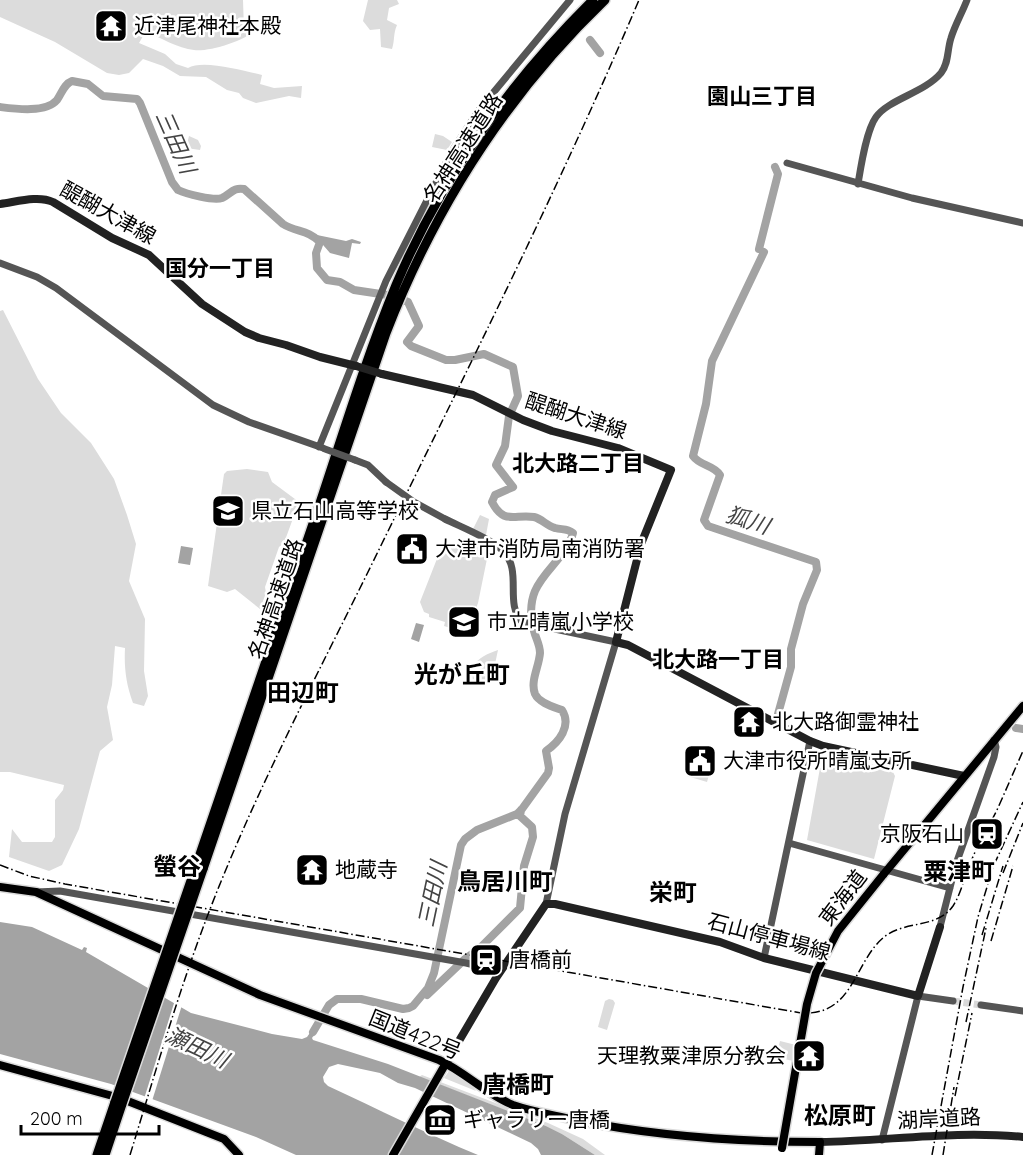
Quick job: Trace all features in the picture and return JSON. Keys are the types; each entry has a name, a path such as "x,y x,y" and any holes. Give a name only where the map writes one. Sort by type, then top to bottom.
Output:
{"highway":[{"name":"名神高速道路","path":"97,1155 391,311 434,208 487,124 535,62 593,0"},
{"name":"名神高速道路","path":"398,292 470,163 500,119 556,50 605,0"},
{"name":"名神高速道路","path":"105,1155 199,867"}],"main road":[{"name":"醍醐大津線","path":"0,204 39,199 53,202 112,238 148,255 202,304 258,338 382,374 473,395 510,414 552,431 618,448 671,470 641,544 616,642"},
{"path":"616,642 639,651 810,741 964,777"},
{"name":"東海道","path":"782,1151 807,1004 816,973 838,931 1023,706"},
{"name":"国道422号","path":"0,887 36,892 229,982 443,1067 502,1100 524,1108 627,1130 820,1142"},
{"path":"393,1155 500,971 546,904"},
{"name":"石山停車場線","path":"546,904 627,919 720,942 764,958 918,996"},
{"path":"918,996 940,927"},
{"path":"0,1065 120,1098 224,1139 239,1155"},
{"name":"湖岸道路","path":"820,1142 955,1134 1023,1137"},
{"path":"819,1155 820,1142"}],"street":[{"path":"322,448 381,293 420,210 460,137 478,111 570,0"},
{"path":"858,184 871,127 876,117 940,75 947,60 951,37 967,0"},
{"path":"787,163 858,184 1023,223"},
{"path":"0,263 37,277 56,288 213,405 249,422 368,465 407,498 493,544 506,555 514,576 516,613 520,620 532,625 616,642 566,812 546,904"},
{"path":"940,927 956,864 994,757 996,747 994,740"},
{"path":"764,958 810,741"},
{"path":"789,843 885,872 950,888"},
{"path":"36,892 60,891 462,962 500,971"},
{"path":"882,1140 918,996 953,1001"},
{"path":"981,1005 1023,1011"}],"shaded area":[{"path":"0,0 243,0 244,30 258,27 238,41 209,49 194,50 175,45 146,31 139,43 165,54 176,64 188,68 203,65 224,67 262,75 260,84 274,88 302,86 301,98 289,96 256,103 243,98 239,93 227,90 206,77 180,76 163,66 143,59 129,73 119,75 107,73 55,42 0,17"},
{"path":"368,0 397,0 399,4 389,8 387,20 397,25 392,49 381,47 380,29 370,30 363,21"},
{"path":"435,134 452,142 447,150 432,147"},
{"path":"189,136 198,140 200,150 186,148"},
{"path":"3,310 38,379 61,413 91,443 114,479 136,544 129,581 145,619 144,671 148,696 144,706 133,703 126,676 125,648 115,646 112,685 107,707 113,740 100,751 79,829 62,865 49,871 9,857 12,829 22,842 52,842 55,837 55,800 64,785 10,772 0,772 0,311"},
{"path":"247,469 268,472 272,482 299,502 284,543 279,547 260,609 235,589 227,592 208,586 224,474 227,471"},
{"path":"480,515 489,519 486,535 473,529"},
{"path":"468,540 474,540 489,549 478,603 467,633 444,626 445,622 429,617 420,602 442,546 446,542 459,546"},
{"path":"498,650 492,678 487,677 483,687 473,682 472,670 477,661"},
{"path":"830,754 892,770 895,776 874,859 807,840 820,768 829,763"},
{"path":"690,770 709,775 707,782 687,776"},
{"path":"609,999 615,1003 607,1030 598,1027 605,1001"},
{"path":"780,1041 796,1045 793,1061 776,1057"},
{"path":"449,1071 472,1086 476,1091 444,1078"},
{"path":"422,1075 548,1123 583,1139 605,1155 595,1155 546,1126 419,1077"}],"water":[{"path":"317,235 361,242 360,244 352,243 349,258 330,253"},
{"path":"181,546 193,548 190,565 178,563"},
{"path":"416,623 424,625 419,642 411,639"},
{"name":"瀬田川","path":"0,922 32,927 82,950 84,947 87,948 86,952 191,1013 272,1034 302,1039 307,1037 317,1023 321,1025 312,1038 313,1040 388,1064 546,1126 595,1155 541,1155 531,1143 415,1088 398,1083 380,1073 338,1064 329,1067 323,1077 328,1086 478,1155 296,1155 256,1137 111,1084 0,1054"}],"pier":[{"path":"175,1000 182,1005 152,1101 144,1099"}],"waterway":[{"name":"狐川","path":"590,40 600,53"},
{"name":"三田川","path":"0,107 14,109 46,107 57,100 65,86 72,81 88,84 103,96 137,99 172,182 178,190 200,197 218,199 235,190 244,189 283,224 311,235 320,242 316,253 317,268 327,280 340,282 354,290 394,296 408,302 419,326 407,342 411,346 446,360 484,354 513,367 518,396 509,416 505,446 496,465 513,487 495,495 492,502 496,509 505,516 534,517 552,527 573,533 566,549 539,583 531,606 532,621 540,653 534,679 535,694 543,702 562,710 566,722 563,733 546,751 548,773 517,814 477,830 461,845 434,973 428,988 413,1006 403,1009 361,999 337,999 329,1005 313,1032"},
{"name":"狐川","path":"759,249 778,174 775,167"},
{"name":"三田川","path":"309,233 317,236"},
{"name":"狐川","path":"764,252 712,361 706,404 693,456 720,475 704,520 708,526 816,562 817,570 803,604 791,649 791,667 778,714"},
{"name":"狐川","path":"1016,728 1023,729"},
{"path":"427,995 479,949 520,908 524,866 533,837 532,827 520,816 521,810"}],"tunnel":[{"path":"953,1001 981,1005"}],"railway":[{"path":"130,1155 183,984 207,917 254,805 541,217 639,0"},
{"path":"0,865 29,876 65,884 801,1013 819,1012 832,1006 842,997 851,986 865,960 884,937 901,928 938,918 953,906 1023,751"},
{"path":"932,1155 978,917 993,867 1023,802"},
{"path":"1003,873 1023,823"},
{"path":"982,935 1003,866"},
{"path":"991,941 1013,866"},
{"path":"966,1022 986,928"},
{"path":"955,1096 972,1013"},
{"path":"943,1155 954,1087"}],"place":[{"name":"近津尾神社本殿","path":"111,26"},
{"name":"県立石山高等学校","path":"228,511"},
{"name":"大津市消防局南消防署","path":"412,549"},
{"name":"市立晴嵐小学校","path":"464,622"},
{"name":"北大路御霊神社","path":"749,722"},
{"name":"大津市役所晴嵐支所","path":"700,761"},
{"name":"京阪石山","path":"987,834"},
{"name":"地蔵寺","path":"312,870"},
{"name":"唐橋前","path":"486,960"},
{"name":"天理教粟津原分教会","path":"809,1056"},
{"name":"ギャラリー唐橋","path":"440,1120"}],"district":[{"name":"園山三丁目","path":"762,96"},
{"name":"国分一丁目","path":"220,268"},
{"name":"北大路二丁目","path":"578,463"},
{"name":"北大路一丁目","path":"718,659"},
{"name":"光が丘町","path":"462,675"},
{"name":"田辺町","path":"303,693"},
{"name":"螢谷","path":"177,867"},
{"name":"粟津町","path":"959,872"},
{"name":"鳥居川町","path":"505,882"},
{"name":"栄町","path":"673,893"},
{"name":"唐橋町","path":"518,1085"},
{"name":"松原町","path":"840,1116"}]}
